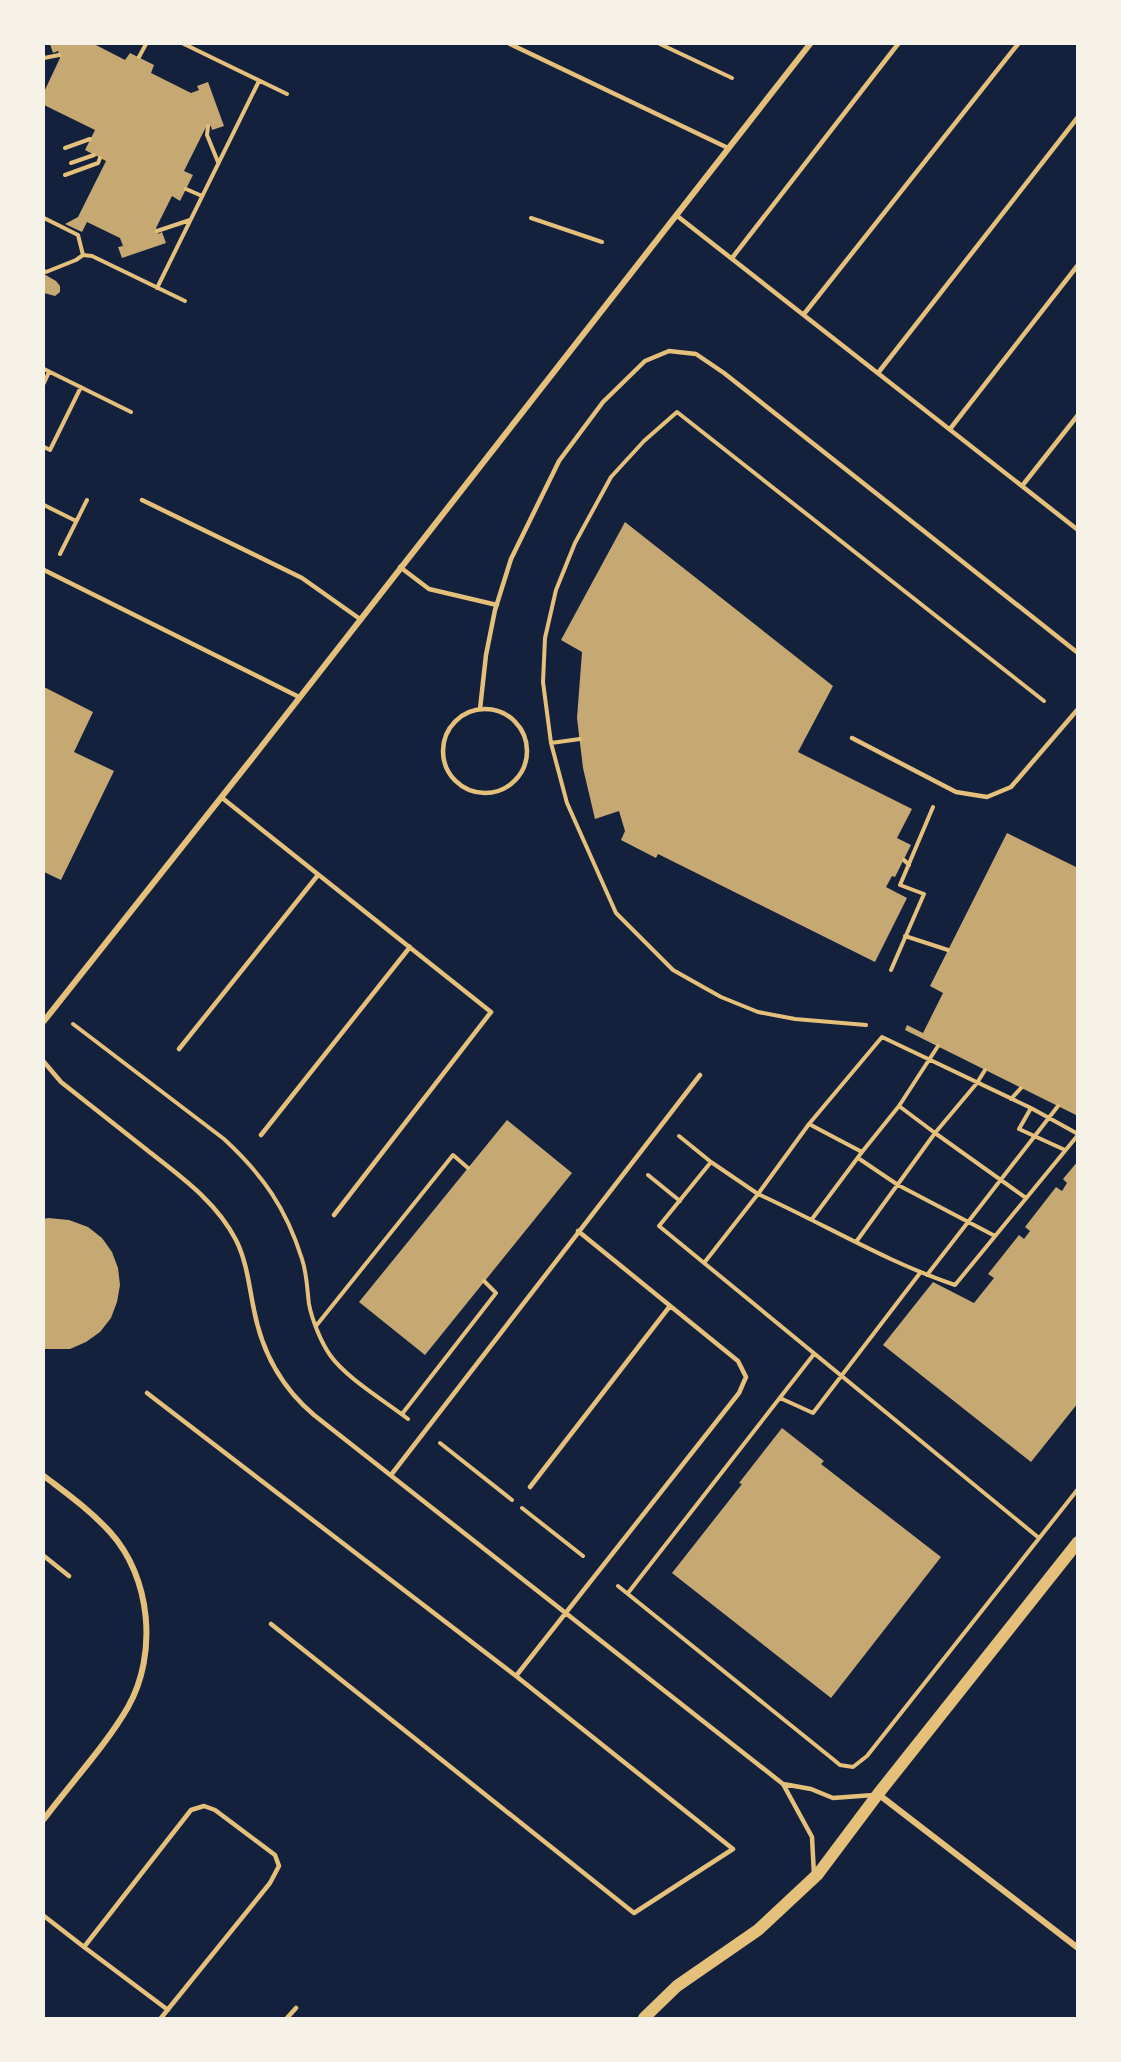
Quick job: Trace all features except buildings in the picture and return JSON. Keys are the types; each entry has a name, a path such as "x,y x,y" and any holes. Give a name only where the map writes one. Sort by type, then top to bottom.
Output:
{"main road":[{"path":"644,2019 677,1986 758,1930 814,1878 1077,1542"}],"street":[{"path":"44,1021 810,44"},
{"path":"44,1476 111,1533 135,1575 141,1591 147,1626 145,1659 129,1706 44,1819"},
{"path":"878,1794 1077,1948"}],"lane":[{"path":"510,44 728,148"},
{"path":"732,258 898,44"},
{"path":"804,314 1018,44"},
{"path":"878,373 1077,117"},
{"path":"676,215 1077,530"},
{"path":"950,429 1077,265"},
{"path":"480,709 486,654 511,559 558,461 603,402 645,361 669,351 696,354 724,373 1077,653"},
{"path":"1022,486 1077,415"},
{"path":"142,500 302,578 360,620"},
{"path":"400,567 429,589 497,606"},
{"path":"44,570 299,697"},
{"path":"480,709 506,714 523,734 526,747 525,760 520,773 512,783 499,790 486,793 472,791 459,784 450,774 444,761 443,747 454,722 466,713 480,709"},
{"path":"852,738 956,792 987,797 1011,787 1077,709"},
{"path":"221,797 492,1012 334,1215"},
{"path":"179,1050 318,875"},
{"path":"261,1135 410,947"},
{"path":"44,1062 61,1082 189,1184 216,1210 236,1240 248,1274 262,1343 285,1386 311,1413 783,1784 812,1838 814,1878"},
{"path":"391,1475 700,1075"},
{"path":"516,1676 740,1393 746,1377 738,1361 578,1231"},
{"path":"530,1487 670,1306"},
{"path":"147,1393 516,1676 733,1849 634,1913 271,1624"},
{"path":"44,1556 69,1576"},
{"path":"783,1784 811,1789 833,1798 878,1794"},
{"path":"84,1947 191,1810 204,1806 215,1810 275,1855 279,1866 270,1883 161,2019"},
{"path":"44,1916 168,2010"},
{"path":"287,2019 296,2008"}],"path":[{"path":"139,57 147,44"},
{"path":"184,44 286,94"},
{"path":"660,44 732,78"},
{"path":"44,58 59,55"},
{"path":"157,288 259,81"},
{"path":"208,126 207,135 219,162"},
{"path":"65,148 90,139"},
{"path":"71,163 94,155"},
{"path":"65,175 98,163 100,158"},
{"path":"186,189 202,196"},
{"path":"44,218 78,235 83,255"},
{"path":"531,218 602,242"},
{"path":"157,231 190,219"},
{"path":"44,271 76,260 83,255 92,256 185,301"},
{"path":"44,369 130,412"},
{"path":"44,383 49,372"},
{"path":"44,447 50,450 81,387"},
{"path":"866,1025 795,1019 758,1012 721,997 673,970 616,913 567,803 551,743 543,682 545,638 556,590 575,543 611,477 644,441 677,412 1044,701"},
{"path":"58,559 87,500"},
{"path":"44,505 76,521"},
{"path":"551,743 580,739"},
{"path":"891,970 924,894 900,885 933,807"},
{"path":"904,860 909,865"},
{"path":"905,936 948,950"},
{"path":"72,1024 224,1138 267,1186 284,1212 303,1260 310,1306 316,1326 330,1354 345,1371 583,1556"},
{"path":"663,1123 711,1162 758,1194 920,1273 955,1285 1077,1134 1031,1108 882,1037 809,1124 758,1194 704,1263"},
{"path":"812,1219 899,1106 938,1046"},
{"path":"856,1242 935,1133 977,1083 985,1070"},
{"path":"1011,1099 1021,1088"},
{"path":"899,1106 1026,1198"},
{"path":"927,1275 1058,1106"},
{"path":"1031,1108 1019,1129 1065,1150"},
{"path":"809,1124 862,1152"},
{"path":"316,1326 453,1155 468,1168"},
{"path":"858,1158 898,1185 995,1236"},
{"path":"633,1162 680,1201"},
{"path":"711,1162 659,1226 1039,1539"},
{"path":"780,1398 813,1413 920,1273"},
{"path":"402,1414 496,1293 484,1281"},
{"path":"628,1593 814,1354"},
{"path":"618,1586 840,1765 853,1767 867,1756 1077,1489"}]}
